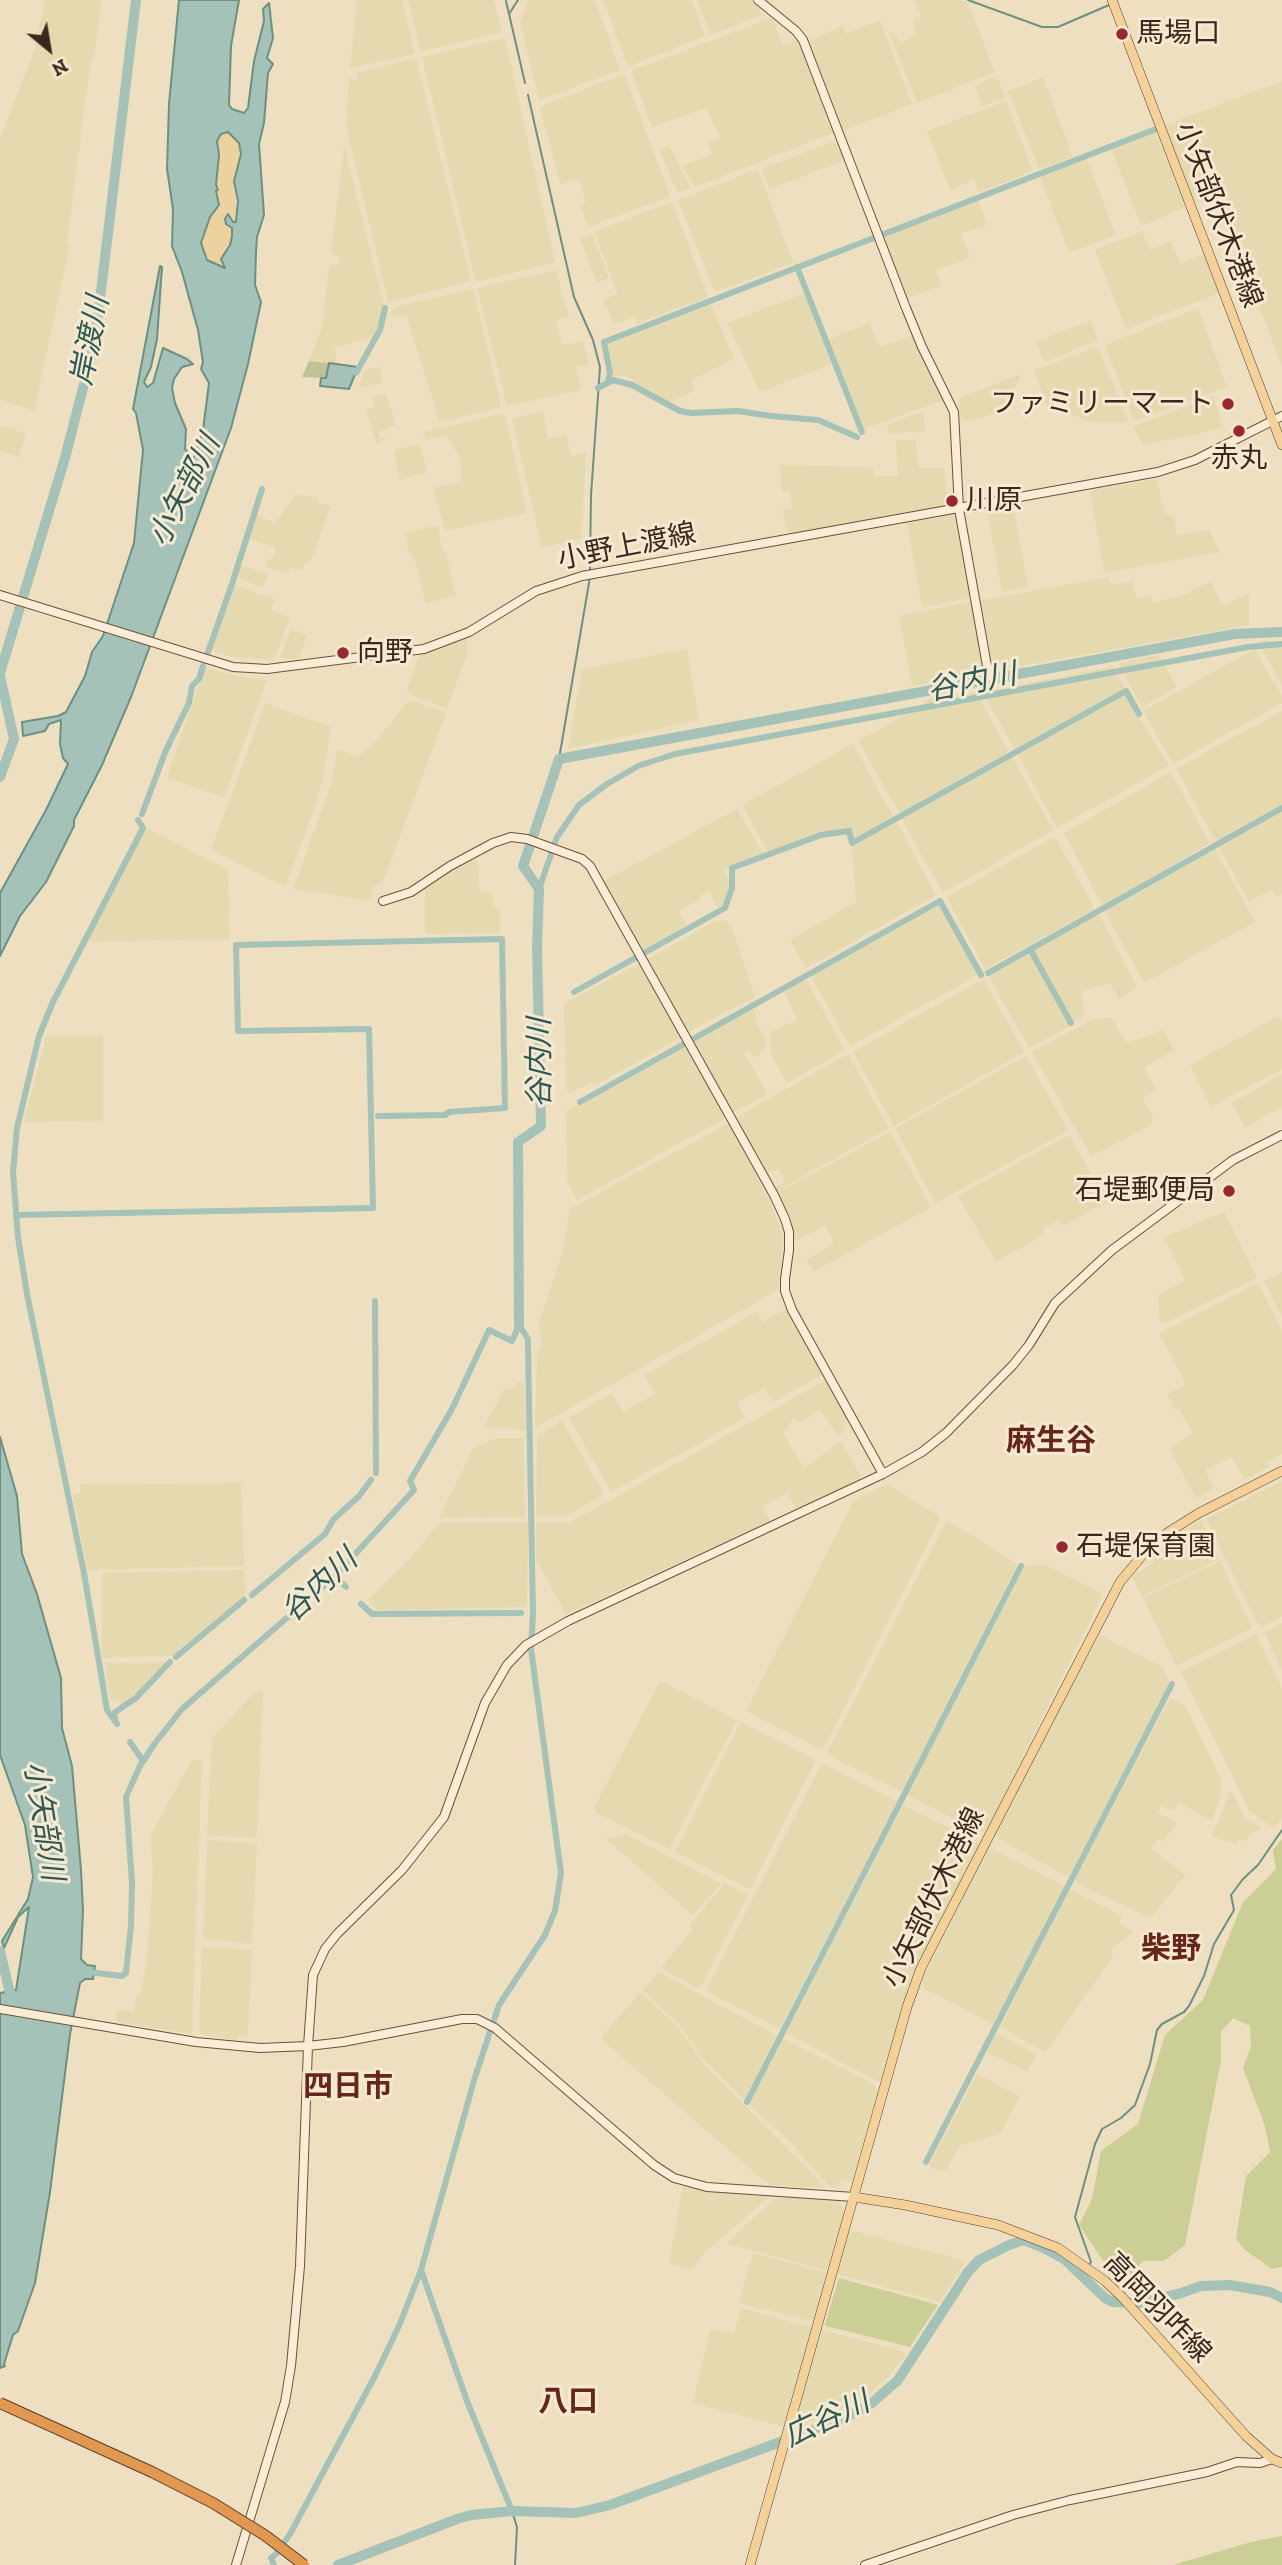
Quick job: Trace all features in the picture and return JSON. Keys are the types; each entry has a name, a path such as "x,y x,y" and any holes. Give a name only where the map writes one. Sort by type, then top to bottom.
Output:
{"highway":[{"path":"0,2403 214,2503 266,2536 304,2565"}],"main road":[{"name":"小矢部伏木港線","path":"1112,0 1282,445"},
{"name":"小矢部伏木港線","path":"750,2565 913,1986 1111,1598 1132,1566 1167,1533 1199,1513 1282,1471"},
{"name":"高岡羽咋線","path":"854,2197 998,2225 1058,2248 1105,2281 1122,2297 1246,2436 1272,2459 1282,2463"}],"street":[{"path":"758,0 803,40 906,308 954,412 959,509 989,677"},
{"name":"小野上渡線","path":"0,595 233,667 267,669 424,649 469,632 536,591 582,576 1166,470 1195,460 1282,416"},
{"path":"383,901 411,892 450,866 493,843 511,837 531,840 582,859 590,866 774,1195 789,1232 785,1291 792,1310 883,1474"},
{"path":"236,2565 285,2402 291,2366 300,2266 313,1975 325,1949 402,1870 444,1817 493,1687 515,1655 568,1620 883,1474 922,1452 985,1394 1025,1350 1055,1303 1112,1250 1233,1160 1282,1135"},
{"path":"0,2009 240,2047 308,2046 462,2019 477,2019 492,2026 654,2165 674,2178 707,2186 854,2197"},
{"path":"865,2565 1025,2512 1207,2472 1237,2462 1260,2463 1272,2459"}],"shaded area":[{"path":"45,0 102,0 94,57 91,59 67,243 70,245 34,411 0,399 0,139 34,51"},
{"path":"357,0 402,0 415,54 350,68"},
{"path":"408,0 494,0 502,32 424,51 420,49"},
{"path":"529,0 595,0 620,70 539,100 520,22"},
{"path":"603,0 692,0 705,36 630,66"},
{"path":"697,0 751,0 757,5 761,15 711,35"},
{"path":"914,0 962,0 968,3 995,72 917,103 889,33 893,31 900,43 916,35 913,20 921,16"},
{"path":"772,18 782,45 797,40 801,45 835,130 695,187 682,166 712,154 708,142 720,137 706,108 652,127 632,74 633,70"},
{"path":"880,20 912,104 845,130 809,41 843,26 846,34"},
{"path":"505,38 555,262 476,282 422,57"},
{"path":"416,58 471,281 388,302 346,126 349,79 357,79 358,75 353,74"},
{"path":"621,75 625,76 670,196 588,227 580,205 586,202 579,179 560,184 540,107"},
{"path":"997,76 1005,98 982,107 975,85"},
{"path":"1043,77 1073,157 1039,169 1008,91"},
{"path":"1282,81 1282,367 1217,193 1198,203 1193,200 1163,126"},
{"path":"1006,101 1033,171 983,191 978,191 974,180 950,190 927,131"},
{"path":"1155,131 1185,206 1141,226 1111,148"},
{"path":"834,141 839,142 843,161 770,189 762,169"},
{"path":"344,145 383,302 383,314 373,337 329,349 335,349 337,363 309,361 322,328 329,266 338,264 340,256 331,254"},
{"path":"669,145 691,188 677,192 660,151"},
{"path":"1086,157 1116,235 1071,252 1068,251 1041,179 1042,175"},
{"path":"758,169 793,263 715,292 678,200"},
{"path":"978,199 987,224 961,234 970,257 936,271 941,286 906,299 884,237 886,234"},
{"path":"672,202 708,297 637,323 635,317 614,324 604,300 616,294 622,306 594,232"},
{"path":"1142,231 1150,250 1171,241 1180,264 1204,254 1219,293 1126,329 1095,250"},
{"path":"592,233 609,278 597,283 580,238"},
{"path":"557,270 561,293 570,316 556,320 562,345 583,341 589,364 576,367 581,390 507,406 477,288"},
{"path":"473,289 501,405 499,408 440,422 406,315 392,317 391,313 399,306"},
{"path":"805,293 832,364 760,392 727,323"},
{"path":"710,302 734,359 692,380 695,391 668,402 624,376 613,376 606,343"},
{"path":"1198,308 1227,387 1134,421 1105,345"},
{"path":"1091,320 1098,340 1044,362 1036,342"},
{"path":"869,323 880,347 913,335 946,399 864,429 828,340"},
{"path":"1098,347 1127,423 1095,423 1047,406 1034,370"},
{"path":"380,367 383,382 359,388 364,370"},
{"path":"1022,374 1002,410 978,419 962,419 958,405 961,397"},
{"path":"386,394 396,425 379,432 380,439 387,437 377,445 366,409 375,406 372,396"},
{"path":"1214,396 1222,427 1191,436 1143,444 1133,427"},
{"path":"543,411 548,439 566,435 571,456 586,452 581,538 542,548 512,419"},
{"path":"923,412 925,431 889,434 887,424"},
{"path":"501,414 505,416 527,513 445,531 433,488 462,481 459,456 446,436 426,440 423,432"},
{"path":"0,425 26,434 19,457 0,450"},
{"path":"915,439 919,468 944,468 948,506 789,536 782,511 792,508 789,492 782,492 780,465 868,467 872,468 876,476 898,476 896,441"},
{"path":"420,444 427,472 400,480 393,450"},
{"path":"1156,479 1165,513 1174,518 1177,535 1209,530 1220,552 1104,573 1090,491"},
{"path":"296,494 318,498 318,503 331,506 311,561 305,563 301,571 290,568 287,574 265,567 268,559 272,560 276,548 247,538 255,514 275,523"},
{"path":"1013,504 1028,587 1002,592 987,509"},
{"path":"954,514 958,516 973,594 970,598 922,607 907,523"},
{"path":"438,525 442,550 446,552 456,596 426,603 405,533"},
{"path":"241,565 269,574 264,586 240,579 238,575"},
{"path":"1109,577 1111,585 1133,581 1136,598 1151,596 1153,603 1191,593 1191,590 1211,582 1223,605 1249,593 1249,625 994,671 982,600"},
{"path":"235,585 275,600 271,610 290,617 274,660 232,657 209,650"},
{"path":"970,602 973,604 985,672 912,686 899,616"},
{"path":"291,629 307,635 299,658 283,659 280,657"},
{"path":"466,639 468,652 447,708 411,695 407,690 419,655"},
{"path":"1282,641 1282,685 1259,643"},
{"path":"687,649 699,720 568,749 582,669"},
{"path":"1255,649 1282,697 1282,703 1173,764 1143,711"},
{"path":"1159,655 1177,687 1142,707 1118,663"},
{"path":"1113,666 1123,690 1015,750 983,692"},
{"path":"205,667 232,675 267,680 224,798 167,777"},
{"path":"976,692 1008,750 1006,754 900,814 858,741 925,704 925,700"},
{"path":"1125,693 1169,766 1057,828 1017,753"},
{"path":"409,700 446,713 384,880 373,887 371,901 295,889 332,781 337,749 357,756 364,752"},
{"path":"265,703 331,727 324,775 316,803 284,886 211,850"},
{"path":"1282,711 1282,806 1217,843 1177,768"},
{"path":"853,744 893,817 853,839 851,829 818,833 768,852 742,805"},
{"path":"1012,757 1053,830 943,893 901,818"},
{"path":"1169,773 1210,843 1103,907 1064,833"},
{"path":"737,809 763,854 724,870 730,885 727,899 719,909 709,892 699,896 701,899 679,911 687,926 642,951 604,881"},
{"path":"1282,812 1282,894 1277,897 1272,889 1249,902 1219,847"},
{"path":"896,821 936,895 806,968 790,940 856,902 852,846"},
{"path":"144,827 228,870 230,939 86,942"},
{"path":"1052,838 1057,840 1093,905 1092,911 985,969 948,900 949,896"},
{"path":"1215,849 1255,922 1144,983 1104,910"},
{"path":"473,859 478,861 479,891 493,894 494,908 500,908 500,933 425,934 425,889"},
{"path":"940,903 979,974 850,1046 810,975"},
{"path":"1098,913 1137,987 1119,999 1110,983 1082,992 1084,1016 1073,1023 1033,951"},
{"path":"724,920 731,925 755,997 688,1032 648,959 713,922"},
{"path":"1029,952 1070,1026 1029,1048 988,975"},
{"path":"640,963 681,1037 596,1085 594,1082 569,1093 566,1089 564,1004"},
{"path":"805,978 845,1050 787,1083 770,1053 770,1032 797,1020 783,990"},
{"path":"985,981 1024,1052 894,1126 853,1052 976,983"},
{"path":"753,1007 757,1024 765,1037 765,1050 754,1058 751,1052 744,1053 768,1094 733,1113 693,1042 714,1030 741,1077 715,1029"},
{"path":"1278,1016 1282,1022 1282,1069 1211,1107 1190,1065"},
{"path":"1111,1018 1127,1043 1163,1030 1174,1050 1144,1068 1157,1091 1142,1097 1153,1116 1151,1125 1091,1156 1032,1052 1092,1020"},
{"path":"103,1035 103,1121 24,1122 46,1037"},
{"path":"686,1045 725,1118 577,1200 567,1182 566,1112"},
{"path":"848,1054 889,1128 777,1191 775,1188 785,1182 779,1169 766,1174 735,1118"},
{"path":"1026,1056 1067,1129 1066,1132 935,1203 895,1128"},
{"path":"1282,1074 1282,1107 1245,1127 1232,1103"},
{"path":"729,1123 770,1201 783,1236 778,1290 535,1428 537,1356 542,1342 538,1326 561,1257 570,1209"},
{"path":"890,1132 931,1207 815,1271 806,1260 834,1243 825,1226 794,1241 791,1218 776,1193"},
{"path":"1069,1135 1107,1201 1063,1226 1059,1220 1043,1229 1045,1234 996,1262 958,1196"},
{"path":"1224,1212 1257,1278 1164,1323 1159,1320 1158,1296 1185,1280 1164,1237"},
{"path":"1282,1272 1282,1317 1264,1281"},
{"path":"1258,1283 1282,1330 1282,1454 1266,1462 1269,1467 1244,1480 1232,1457 1205,1470 1214,1489 1196,1498 1169,1448 1193,1434 1167,1394 1186,1384 1159,1333"},
{"path":"788,1308 824,1374 773,1402 764,1388 737,1403 745,1418 611,1492 569,1417 612,1393 623,1412 655,1394 644,1375 757,1312 763,1322"},
{"path":"826,1380 849,1420 842,1423 846,1430 838,1436 819,1409 801,1423 794,1418 783,1433 804,1468 841,1441 862,1479 796,1509 788,1493 762,1507 770,1521 566,1614 536,1559 536,1523 569,1523"},
{"path":"517,1382 524,1383 526,1430 484,1427 504,1390 515,1388"},
{"path":"562,1421 604,1494 566,1516 536,1517 537,1436"},
{"path":"497,1438 524,1438 525,1517 439,1518 474,1447"},
{"path":"1282,1481 1282,1616 1262,1627 1259,1626 1206,1519"},
{"path":"241,1483 244,1566 87,1570 73,1494 80,1493 80,1484"},
{"path":"887,1484 939,1516 940,1520 823,1749 820,1749 746,1711 854,1500"},
{"path":"1201,1520 1219,1559 1142,1597 1132,1576 1154,1563 1151,1555"},
{"path":"949,1521 1017,1564 903,1792 830,1756 828,1751 946,1522"},
{"path":"439,1523 528,1523 527,1607 377,1610 368,1600 409,1560"},
{"path":"1220,1561 1252,1628 1176,1666 1143,1598"},
{"path":"1045,1565 1103,1594 987,1830 981,1833 907,1795 1025,1566"},
{"path":"244,1570 245,1595 172,1656 102,1658 102,1573"},
{"path":"1282,1623 1282,1670 1264,1632"},
{"path":"1100,1635 1162,1667 1170,1683 1069,1877 993,1836"},
{"path":"1256,1635 1282,1689 1282,1818 1274,1828 1250,1812 1181,1672"},
{"path":"105,1663 166,1664 132,1699 120,1706 119,1699 110,1700"},
{"path":"660,1681 737,1720 669,1849 597,1813 594,1808"},
{"path":"255,1692 263,1692 257,1835 254,1838 207,1836 212,1738"},
{"path":"1170,1698 1185,1705 1222,1781 1221,1795 1212,1821 1179,1802 1174,1811 1161,1805 1158,1813 1177,1824 1163,1841 1158,1839 1151,1849 1186,1875 1150,1918 1076,1883 1075,1879"},
{"path":"741,1722 816,1760 749,1889 675,1852"},
{"path":"192,1760 202,1761 192,2034 118,2022 116,2011 134,2011 136,1996 140,1996 146,1967 153,1871 150,1836"},
{"path":"822,1763 897,1801 780,2029 711,1994 707,1989"},
{"path":"1232,1792 1245,1818 1261,1827 1244,1841 1238,1840 1237,1844 1212,1837 1229,1793"},
{"path":"903,1805 980,1843 910,1983 881,2080 878,2081 786,2033"},
{"path":"626,1834 721,1884 693,1915 606,1839"},
{"path":"207,1840 257,1844 252,1944 203,1939"},
{"path":"989,1847 1065,1886 994,2025 925,1989 922,1981"},
{"path":"725,1883 748,1895 701,1987 695,1987 661,1968 693,1929 689,1926"},
{"path":"1070,1890 1122,1916 1119,1923 1133,1931 1110,1951 1114,1955 1050,2046 1043,2051 1000,2027"},
{"path":"202,1947 252,1950 248,2036 238,2035 237,2040 199,2034"},
{"path":"659,1972 777,2036 745,2101 701,2057 683,2029 643,1990"},
{"path":"641,1992 679,2028 704,2064 826,2188 769,2185 602,2040 601,2037"},
{"path":"996,2033 1037,2055 1027,2071 987,2052"},
{"path":"783,2039 872,2083 878,2090 852,2181 842,2178 838,2188 831,2188 789,2141 749,2104"},
{"path":"977,2074 1020,2097 1000,2134 960,2145 946,2170 939,2171 929,2165"},
{"path":"683,2184 698,2188 767,2193 767,2199 704,2253 692,2269 669,2264"},
{"path":"778,2196 838,2201 845,2211 829,2271 728,2244 730,2239"},
{"path":"849,2230 966,2261 940,2302 836,2274"},
{"path":"753,2253 828,2273 816,2322 739,2303"},
{"path":"741,2308 814,2328 785,2427 693,2403 710,2329 734,2334"},
{"path":"820,2331 904,2352 906,2355 888,2377 868,2395 828,2417 792,2427"}],"green space":[{"path":"309,361 329,363 325,378 302,377"},
{"path":"1282,1839 1282,2267 1272,2269 1245,2250 1236,2239 1246,2176 1270,2152 1265,2126 1243,2068 1251,2046 1250,2026 1233,2018 1221,2032 1221,2060 1185,2245 1164,2261 1143,2261 1121,2287 1079,2225 1092,2199 1101,2151 1138,2124 1165,2035 1203,2000 1243,1902 1276,1869 1273,1850"},
{"path":"839,2278 938,2305 910,2347 826,2326"},
{"path":"1282,2536 1282,2565 1173,2565 1251,2542"}],"sand":[{"path":"228,132 239,143 241,154 234,181 237,216 235,223 231,216 232,240 221,259 225,266 223,268 207,260 201,243 218,202 217,141 221,134"}],"water":[{"name":"小矢部川","path":"179,0 239,0 231,46 229,105 232,109 244,113 248,108 254,61 264,21 263,9 269,3 273,38 267,58 273,64 268,73 264,123 259,144 264,215 257,237 255,285 261,302 231,428 131,697 102,765 46,882 20,916 0,956 0,893 68,764 63,758 60,744 61,720 49,724 45,731 23,736 22,722 58,716 66,712 85,676 92,652 103,636 134,543 143,450 133,409 160,266 157,339 151,367 144,382 147,387 153,383 163,348 187,359 193,364 182,367 172,388 186,429 185,449 190,454 188,467 203,430 209,383 201,369 203,362 198,330 172,246 173,209 167,169 169,104","holes":["228,132 239,143 241,154 234,181 238,201 236,222 233,222 228,214 225,219 226,224 232,228 230,245 221,259 225,268 207,260 201,243 210,217 219,205 216,191 219,155 217,141 221,134"]},
{"path":"329,363 358,367 349,389 320,386 321,378 326,378"},
{"name":"小矢部川","path":"0,1437 17,1496 22,1554 37,1594 61,1678 62,1728 72,1766 81,1870 81,1959 87,1965 95,1966 93,1979 85,1979 80,1983 70,2034 50,2192 35,2283 18,2331 13,2335 5,2366 0,2368 0,1993 16,1990 29,1907 18,1917 4,1948 2,1941 28,1899 33,1877 25,1825 0,1755"}],"waterway":[{"name":"岸渡川","path":"0,673 65,458 95,341 136,0"},
{"path":"509,14 518,0"},
{"path":"968,0 1042,27 1058,27 1109,5"},
{"path":"506,1 525,83"},
{"path":"528,95 574,297 593,340 600,367 591,495 590,572"},
{"path":"608,381 610,373 604,342 1156,129"},
{"path":"797,267 862,432"},
{"path":"356,373 380,330 385,308"},
{"path":"598,388 613,380 632,385 680,411 738,411 818,420 857,437"},
{"path":"208,652 262,489"},
{"path":"559,759 590,577"},
{"name":"谷内川","path":"519,1325 518,1142 541,1126 537,948 539,889 523,866 559,759 1235,634 1282,632"},
{"path":"539,889 557,837 579,805 638,766 675,754 1248,647 1282,644"},
{"path":"142,814 166,750 189,703 192,686 199,679 203,666"},
{"name":"岸渡川","path":"0,676 14,739 0,777"},
{"path":"574,992 725,908 732,888 732,868 821,835 849,831 852,843 1126,691 1139,714"},
{"path":"988,973 1282,808"},
{"path":"117,1724 107,1710 84,1573 27,1294 18,1237 13,1173 17,1128 39,1036 53,1002 143,828 138,820"},
{"path":"580,1102 940,901 981,975"},
{"path":"16,1215 373,1208 369,1029 238,1031 236,945 502,939 505,1108 449,1112 445,1115 378,1116"},
{"path":"1030,949 1071,1023"},
{"path":"375,1301 376,1473"},
{"name":"谷内川","path":"88,1972 122,1976 126,1973 132,1883 126,1797 140,1766 155,1743 182,1709 335,1576 414,1490 410,1481 452,1409 489,1330 512,1341 519,1325"},
{"path":"274,2565 271,2558 290,2534 399,2326 421,2270 475,2077 499,2005 545,1935 555,1911 561,1873 531,1649 533,1614 528,1339 519,1325"},
{"path":"252,1595 325,1534 333,1520 359,1496 371,1480"},
{"path":"747,2102 1021,1566"},
{"path":"335,1576 346,1587"},
{"path":"176,1657 244,1600"},
{"path":"361,1604 372,1614 521,1613"},
{"path":"116,1722 115,1712 136,1698 170,1662"},
{"path":"926,2162 1172,1684"},
{"path":"130,1742 143,1761"},
{"path":"1088,2267 1091,2262 1075,2217 1095,2144 1102,2129 1121,2118 1135,2105 1150,2064 1157,2030 1189,2006 1204,1976 1214,1944 1234,1910 1231,1895 1258,1865 1282,1830"},
{"path":"0,1951 13,2006"},
{"name":"広谷川","path":"338,2565 471,2515 512,2511 576,2513 610,2505 845,2418 872,2403 898,2380 968,2272 979,2260 1024,2240 1064,2259 1105,2298 1113,2302 1138,2303 1201,2286 1230,2285 1270,2292 1282,2298"},
{"path":"421,2270 467,2401 512,2511"},
{"path":"512,2511 517,2527 515,2565"}],"place":[{"name":"馬場口","path":"1122,34"},
{"name":"ファミリーマート","path":"1228,404"},
{"name":"赤丸","path":"1239,431"},
{"name":"川原","path":"952,501"},
{"name":"向野","path":"343,653"},
{"name":"石堤郵便局","path":"1229,1191"},
{"name":"石堤保育園","path":"1062,1547"}],"district":[{"name":"麻生谷","path":"1051,1441"},
{"name":"柴野","path":"1171,1949"},
{"name":"四日市","path":"348,2087"},
{"name":"八口","path":"568,2402"}]}
